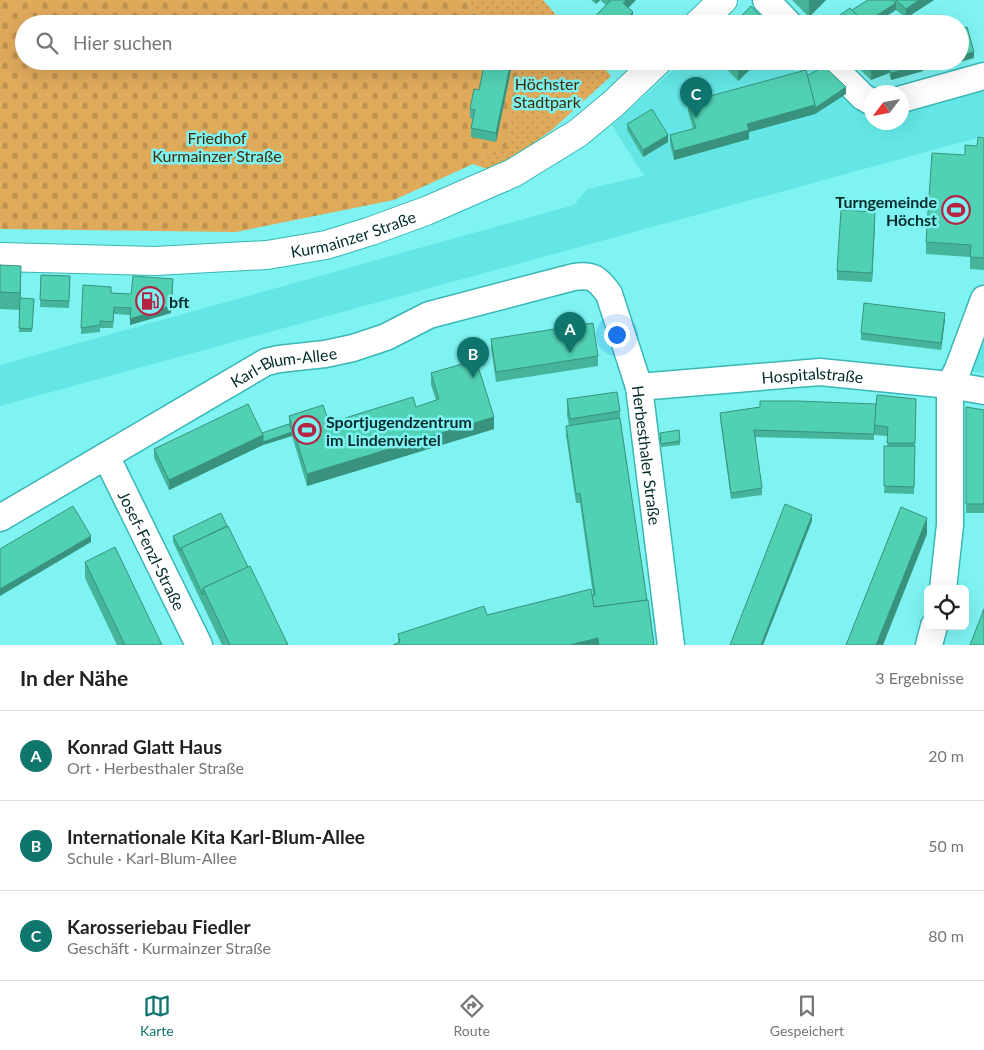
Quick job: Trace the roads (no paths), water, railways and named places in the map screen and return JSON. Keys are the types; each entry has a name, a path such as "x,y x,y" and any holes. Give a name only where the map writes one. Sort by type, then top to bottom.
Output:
{"main road":[{"path":"707,15 723,0"},
{"name":"Kurmainzer Straße","path":"0,257 155,261 267,255 326,244 426,211 513,173 578,133 648,70"}],"street":[{"path":"766,0 780,15"},
{"path":"836,70 864,98"},
{"path":"909,97 984,76"},
{"name":"Herbesthaler Straße","path":"591,276 609,294 639,387 671,645"},
{"name":"Karl-Blum-Allee","path":"0,518 266,362 353,348 386,337 429,315 574,277 591,276"},
{"path":"943,585 950,525 950,385 958,370 984,299"},
{"name":"Hospitalstraße","path":"639,387 820,372 950,385 984,391"},
{"name":"Josef-Fenzl-Straße","path":"106,456 199,645"},
{"path":"929,645 933,630"}],"place":[{"name":"Karosseriebau Fiedler","path":"696,118"},
{"name":"Turngemeinde Höchst","path":"956,210"},
{"name":"bft","path":"150,301"},
{"name":"Konrad Glatt Haus","path":"570,353"},
{"name":"Internationale Kita Karl-Blum-Allee","path":"473,378"},
{"name":"Sportjugendzentrum im Lindenviertel","path":"307,430"}],"park label":[{"name":"Höchster Stadtpark","path":"547,92"},
{"name":"Friedhof Kurmainzer Straße","path":"217,146"}]}
